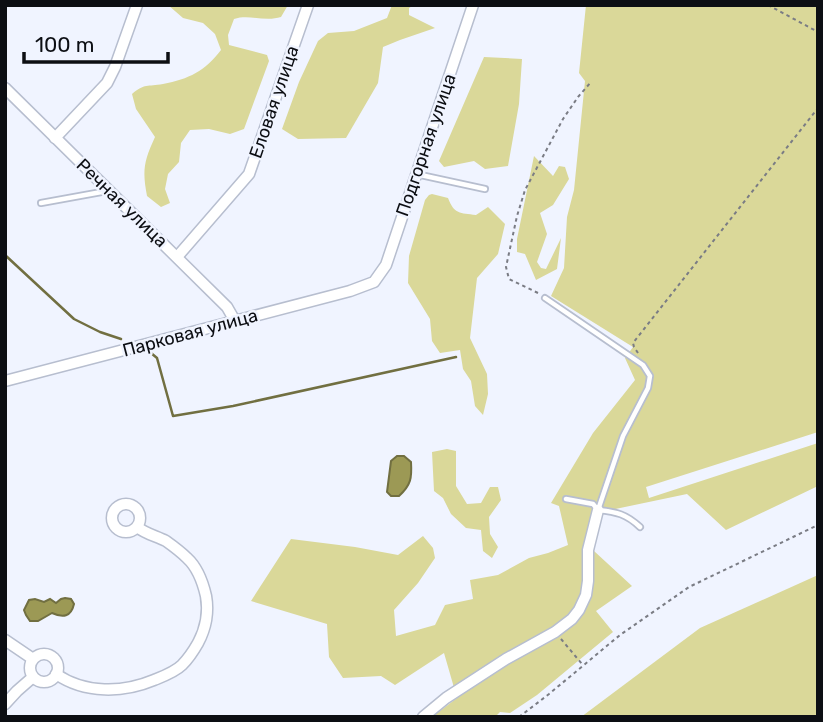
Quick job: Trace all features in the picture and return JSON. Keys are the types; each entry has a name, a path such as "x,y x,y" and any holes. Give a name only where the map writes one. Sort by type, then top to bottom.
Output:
{"street":[{"path":"55,138 107,83 137,5"},
{"name":"Еловая улица","path":"177,257 249,174 308,5"},
{"name":"Подгорная улица","path":"374,282 386,265 474,5"},
{"name":"Речная улица","path":"5,88 227,307 235,321"},
{"name":"Парковая улица","path":"5,381 350,291 374,282"},
{"path":"423,717 446,698 572,619 586,595 588,550 598,510"},
{"path":"56,674 66,681 89,688 135,687 166,676 181,666 201,637 208,619 204,587 197,571 189,559 166,541 137,527"},
{"path":"5,640 33,659"},
{"path":"41,654 55,659 58,665 56,674 47,682 33,677 30,671 33,659 41,654"},
{"path":"5,704 33,677"}],"lane":[{"path":"416,174 485,189"},
{"path":"41,203 108,190"},
{"path":"545,298 643,365 650,376 648,388 623,436 598,510"},
{"path":"566,499 593,504 598,510 628,516 640,527"}],"path":[{"path":"768,5 818,32"},
{"path":"545,298 509,279 506,267 525,191 563,119 591,82"},
{"path":"634,343 818,108"},
{"path":"519,717 620,635 689,587 818,525"},
{"path":"555,632 583,665"}],"shaded area":[{"path":"168,5 288,5 281,17 234,19 228,35 229,45 267,55 269,61 244,129 230,134 209,129 190,130 181,143 179,162 168,174 165,189 170,203 161,207 147,196 144,172 155,137 136,109 132,94 143,87 189,77 202,69 221,50 215,34 203,23 183,18"},
{"path":"392,5 414,5 409,8 409,15 435,28 383,47 378,83 346,138 298,139 282,129 318,41 328,33 354,31 387,18"},
{"path":"586,5 818,5 818,432 646,487 649,498 818,443 818,486 726,530 687,494 601,512 594,551 632,586 596,611 613,632 537,695 510,713 500,712 495,717 432,717 457,698 444,653 395,685 381,676 343,678 329,657 327,624 251,601 291,539 398,555 423,536 433,548 435,558 418,583 394,610 396,636 435,625 445,605 473,599 470,580 498,575 529,558 568,545 559,506 551,503 593,433 635,380 625,358 633,347 551,296 564,268 567,217 574,190 585,81 579,73"},
{"path":"484,57 522,59 519,104 508,166 485,169 474,161 444,167 439,161"},
{"path":"534,156 553,176 559,166 565,167 569,179 553,205 540,213 547,234 537,262 541,268 546,269 561,238 557,269 536,280 525,254 517,252 517,239"},
{"path":"432,194 448,198 455,210 462,213 476,215 488,207 505,224 498,254 477,278 470,338 487,374 488,394 483,415 475,406 471,381 463,369 460,350 440,353 432,341 430,319 408,283 409,256 425,200"},
{"path":"447,449 456,451 456,486 467,504 481,503 490,487 498,487 501,500 489,517 490,534 498,547 492,558 483,551 481,530 466,528 451,514 443,498 434,491 432,452"},
{"path":"397,456 404,456 411,462 411,477 399,496 391,496 387,492 391,461"},
{"path":"818,575 818,717 581,717 700,628"},
{"path":"65,598 71,599 74,604 71,612 66,615 52,613 38,621 30,621 24,610 29,600 44,602 50,599 56,603"}],"waterway":[{"path":"5,255 74,319 121,339"},
{"path":"151,353 157,358 173,416 233,406 456,357"}]}
